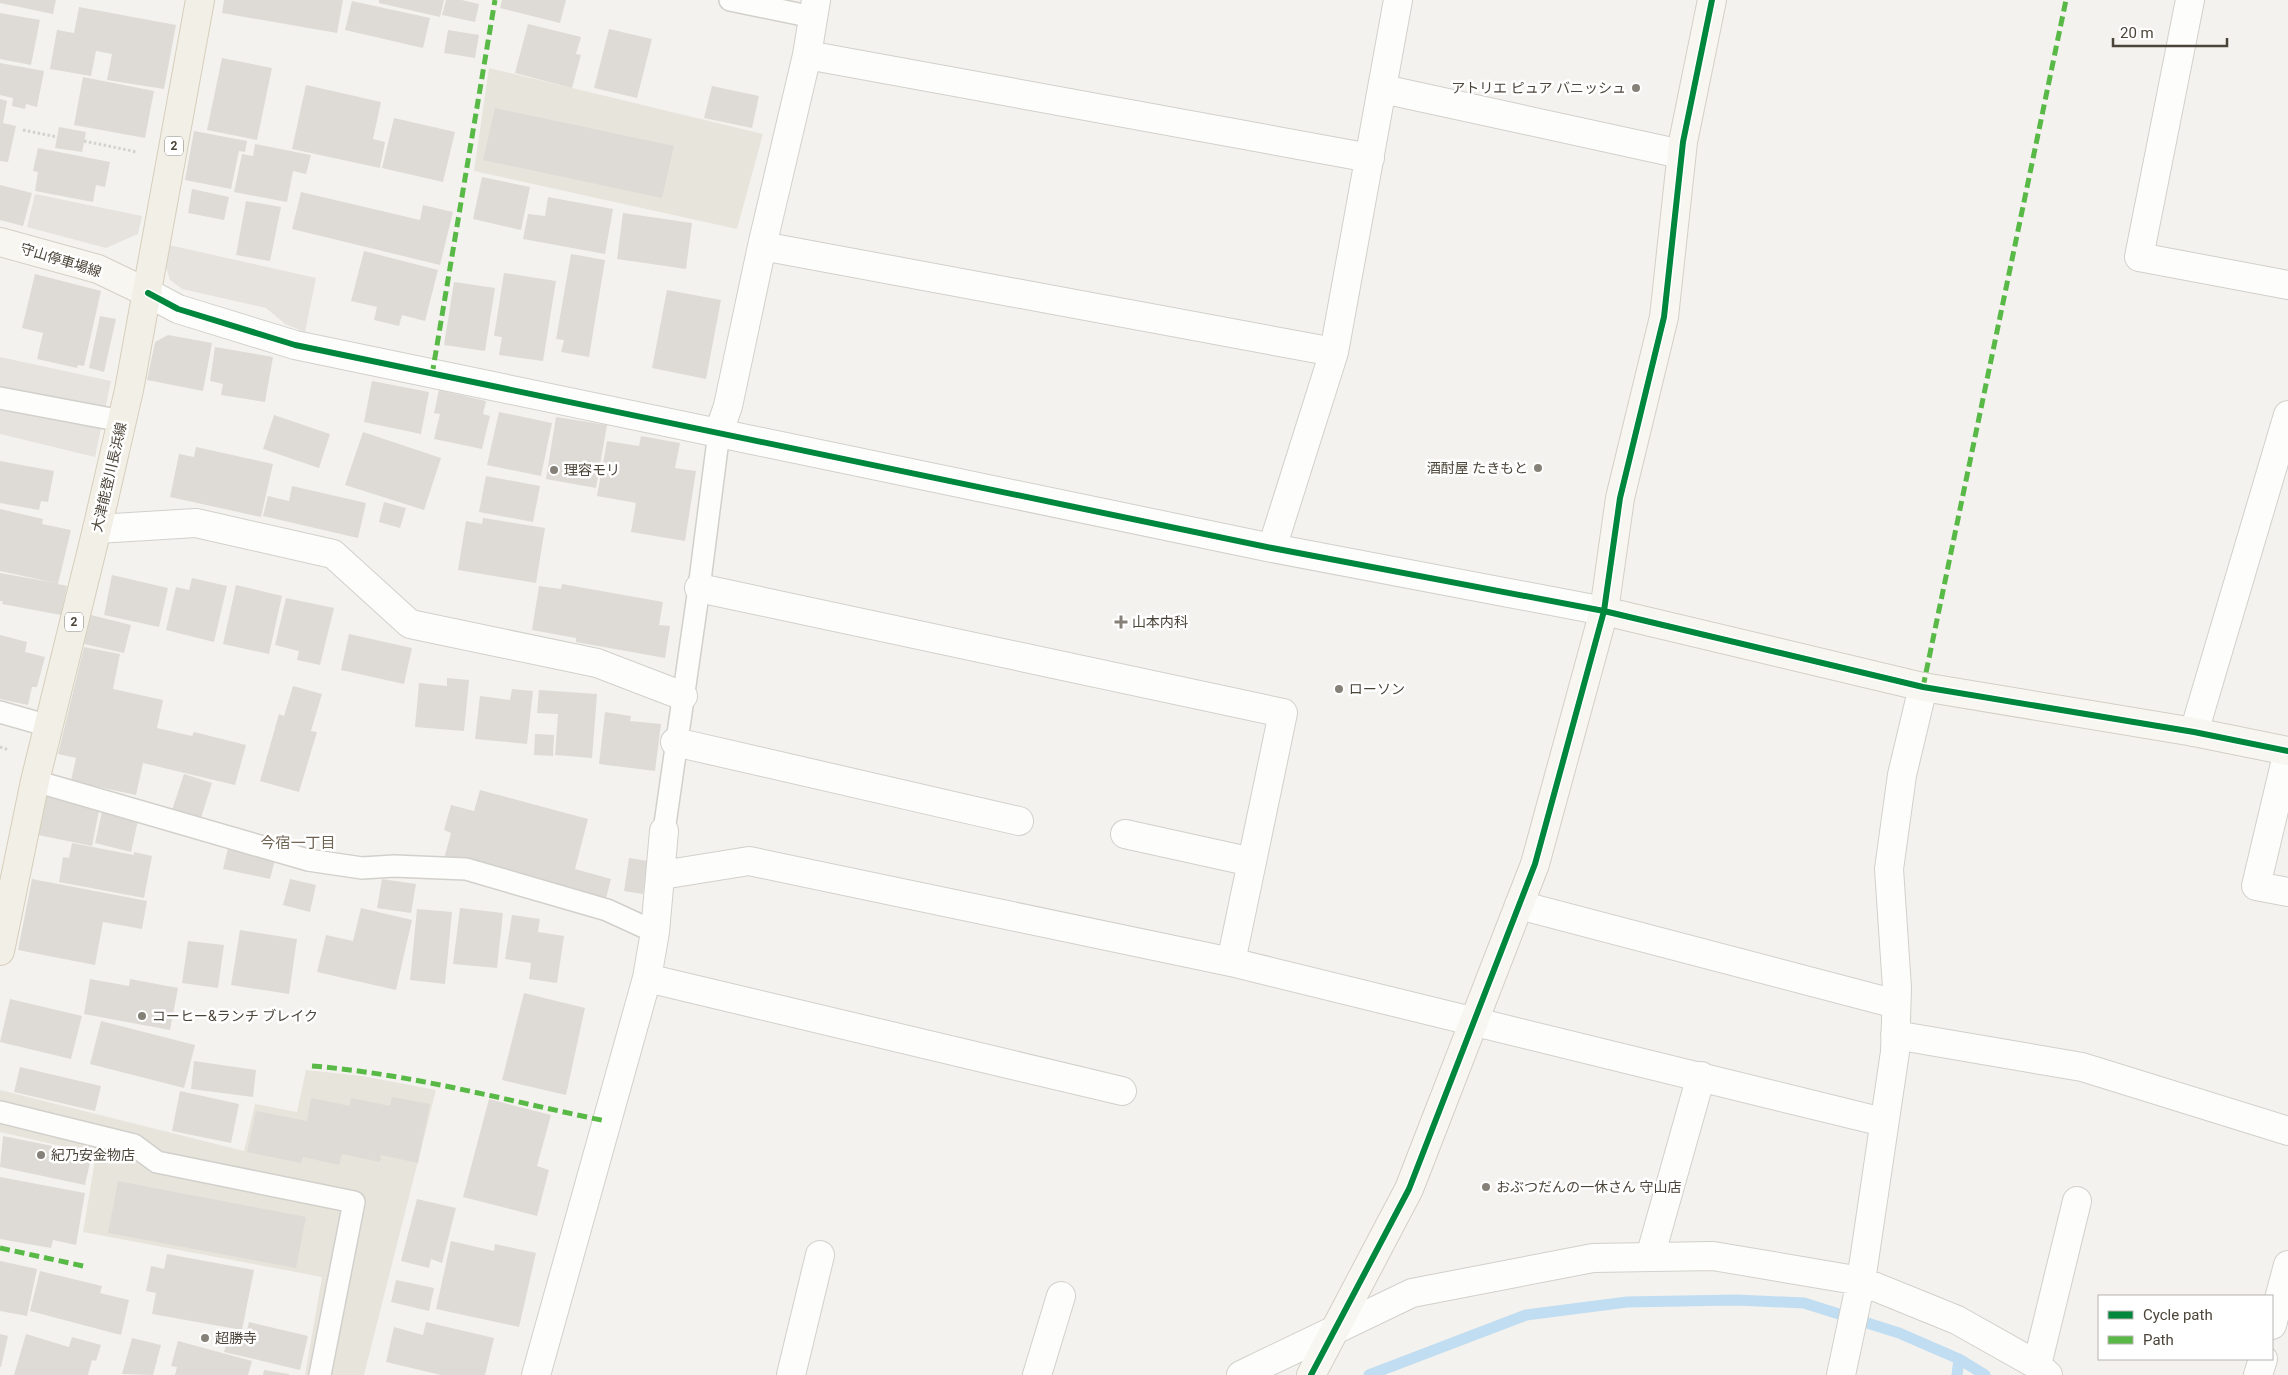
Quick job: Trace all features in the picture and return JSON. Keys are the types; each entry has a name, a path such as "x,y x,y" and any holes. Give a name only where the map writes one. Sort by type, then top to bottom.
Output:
{"main road":[{"name":"大津能登川長浜線","path":"0,951 35,782 98,529 122,421 148,293 200,0"}],"street":[{"path":"1272,548 1334,352 1398,0"},
{"path":"1311,1375 1410,1189 1535,864 1604,611 1620,498 1664,317 1681,154 1712,0"},
{"path":"2190,0 2138,258 2288,285"},
{"path":"719,432 728,406 762,246 807,55 814,9"},
{"path":"807,55 1370,158"},
{"path":"1383,89 1681,154"},
{"name":"守山停車場線","path":"0,242 98,269 148,293"},
{"path":"762,246 1334,352"},
{"path":"148,293 178,309 294,345 1272,548 1604,611 1923,687 2194,732 2288,751 2256,886 2288,892"},
{"path":"2194,732 2286,429"},
{"path":"98,529 196,523 333,554 410,624 597,663 683,696"},
{"path":"699,588 1283,713 1231,962"},
{"path":"1841,1375 1859,1287 1894,1052 1896,1004 1889,869 1902,775 1923,687"},
{"path":"675,742 1019,821"},
{"path":"536,1375 647,978 662,874 664,831"},
{"path":"1125,834 1252,862"},
{"path":"662,874 748,861 1231,962 1474,1020 1883,1122"},
{"path":"1519,905 1896,1004"},
{"path":"647,978 1122,1091"},
{"path":"1895,1035 2082,1066 2288,1131"},
{"path":"1650,1257 1701,1076"},
{"path":"1241,1375 1412,1293 1593,1258 1713,1256 1859,1287 1957,1320 2042,1370 2077,1201"},
{"path":"791,1375 820,1255"},
{"path":"2273,1321 2288,1265"},
{"path":"1037,1375 1060,1296"},
{"path":"2258,1375 2263,1360"}],"lane":[{"path":"730,0 814,9"},
{"path":"0,398 122,421"},
{"path":"664,831 719,432"},
{"path":"0,712 48,726"},
{"path":"35,782 308,860 362,868 394,866 466,869 607,910 655,932"},
{"path":"0,1112 134,1145 157,1162 354,1202 320,1375"}],"path":[{"path":"23,130 57,137"},
{"path":"84,141 172,159"}],"shaded area":[{"path":"489,68 763,134 737,229 474,171"},
{"path":"35,194 142,216 138,234 106,248 27,227"},
{"path":"169,245 316,278 305,332 285,324 266,308 182,289 170,280 166,267"},
{"path":"0,357 111,381 95,457 0,434"},
{"path":"306,1070 362,1076 436,1090 364,1375 305,1375 322,1277 83,1232 96,1154 0,1132 0,1090 244,1151 255,1104 297,1112"}],"building":[{"path":"0,0 56,0 53,14 0,3"},
{"path":"224,0 343,0 337,33 222,13"},
{"path":"379,0 444,0 440,17 379,3"},
{"path":"446,0 462,0 479,4 475,22 442,15"},
{"path":"502,0 566,0 560,23 500,8"},
{"path":"352,1 430,18 423,48 345,30"},
{"path":"79,7 176,25 164,89 107,80 112,54 96,51 91,76 50,69 57,30 74,33"},
{"path":"0,13 40,20 31,65 0,59"},
{"path":"528,24 581,37 576,54 581,55 572,88 515,73"},
{"path":"609,29 652,39 637,98 594,88"},
{"path":"448,30 479,35 475,58 444,53"},
{"path":"222,58 272,68 257,140 207,130"},
{"path":"0,63 44,71 37,107 26,104 25,109 12,106 13,98 0,95"},
{"path":"83,77 154,91 145,138 74,125"},
{"path":"306,85 381,102 373,139 385,142 380,168 292,149"},
{"path":"712,86 759,96 752,128 704,118"},
{"path":"0,99 7,101 3,123 16,126 8,162 0,161"},
{"path":"495,108 674,146 662,198 483,160"},
{"path":"394,118 455,132 443,182 382,168"},
{"path":"59,127 86,132 82,152 55,148"},
{"path":"194,131 247,141 245,152 239,151 231,189 185,180"},
{"path":"255,144 311,155 306,174 293,171 287,202 234,192 242,154 253,156"},
{"path":"38,148 110,162 105,187 96,185 93,202 35,191 38,172 33,171"},
{"path":"482,177 530,187 521,230 473,219"},
{"path":"0,185 32,193 23,226 0,220"},
{"path":"192,189 229,197 224,220 188,213"},
{"path":"301,192 420,220 423,205 453,212 440,265 292,229"},
{"path":"548,197 613,209 605,254 523,239 528,214 545,216"},
{"path":"246,201 281,207 270,261 236,255"},
{"path":"623,213 692,223 686,269 617,259"},
{"path":"364,251 438,270 425,321 402,315 399,326 374,320 377,307 351,301"},
{"path":"571,254 605,260 589,357 561,352 564,340 556,339"},
{"path":"504,273 556,281 543,361 499,355 502,337 494,336"},
{"path":"35,274 101,291 84,366 78,365 77,368 37,359 43,333 22,328"},
{"path":"454,282 495,288 485,351 444,345"},
{"path":"667,290 721,300 706,379 652,368"},
{"path":"100,316 116,319 104,372 89,368"},
{"path":"168,335 212,343 203,391 147,380 155,342"},
{"path":"215,347 273,357 265,402 221,395 223,384 210,381"},
{"path":"372,381 429,392 421,434 364,422"},
{"path":"439,390 486,401 483,414 490,416 482,449 434,439 440,414 434,413"},
{"path":"499,412 552,423 541,476 487,465"},
{"path":"274,415 330,434 319,468 263,449"},
{"path":"556,417 607,425 596,488 546,479"},
{"path":"363,432 441,458 424,510 345,485"},
{"path":"641,436 680,443 675,468 696,471 685,541 631,532 636,503 597,496 607,441 639,446"},
{"path":"196,447 273,464 261,517 170,497 179,454 194,457"},
{"path":"0,461 54,471 48,502 41,501 39,510 0,503"},
{"path":"486,476 540,486 533,522 479,512"},
{"path":"292,486 366,503 358,538 263,516 268,496 289,501"},
{"path":"384,502 406,508 400,528 379,522"},
{"path":"0,509 43,519 42,524 71,530 58,584 67,586 61,615 2,604 3,601 0,601 0,573 56,583 0,571"},
{"path":"483,518 545,528 536,583 458,570 466,521 482,524"},
{"path":"112,575 168,588 159,627 104,615"},
{"path":"192,578 227,586 214,642 166,630 176,587 189,590"},
{"path":"562,584 663,602 659,625 670,626 665,658 576,642 576,638 532,630 539,586 561,589"},
{"path":"236,585 282,596 269,654 223,644"},
{"path":"286,598 334,608 320,665 297,660 299,651 275,645"},
{"path":"91,615 131,625 124,653 84,644"},
{"path":"349,634 412,648 404,684 341,670"},
{"path":"0,635 27,642 25,652 45,657 37,687 32,687 28,705 0,699"},
{"path":"84,647 120,654 113,689 163,700 157,728 192,736 194,732 246,745 235,785 143,763 136,795 71,781 76,758 58,754"},
{"path":"447,678 469,680 464,731 415,727 419,683 447,686"},
{"path":"293,686 322,694 311,731 317,732 299,792 260,781 279,714 284,716"},
{"path":"512,689 533,691 527,744 475,739 480,696 510,700"},
{"path":"539,690 597,694 592,758 555,755 558,714 537,713"},
{"path":"605,712 631,716 630,721 661,724 655,771 599,764"},
{"path":"535,734 554,735 553,756 534,755"},
{"path":"184,774 212,783 200,821 171,813"},
{"path":"480,790 588,819 575,869 611,879 605,902 444,859 451,833 444,830 451,805 474,811"},
{"path":"46,796 100,806 92,846 38,835"},
{"path":"103,807 139,816 131,852 95,843"},
{"path":"72,843 134,855 134,852 152,856 144,898 59,882 63,857 69,858"},
{"path":"228,848 247,853 276,856 270,879 223,869"},
{"path":"629,858 648,861 643,894 624,891"},
{"path":"32,879 147,901 142,929 103,922 95,965 18,950"},
{"path":"290,879 316,885 310,912 283,905"},
{"path":"382,879 416,884 411,913 377,908"},
{"path":"361,908 412,920 396,990 317,972 326,935 353,941"},
{"path":"460,908 503,913 497,968 453,964"},
{"path":"417,909 452,912 445,984 410,980"},
{"path":"512,915 540,919 538,932 564,936 557,983 529,979 531,963 505,959"},
{"path":"240,930 297,939 289,994 231,985"},
{"path":"188,941 224,945 218,988 182,983"},
{"path":"90,979 129,986 130,979 178,988 170,1030 84,1014"},
{"path":"524,993 585,1008 566,1095 502,1080"},
{"path":"10,999 82,1016 71,1059 0,1042"},
{"path":"101,1021 195,1045 184,1088 90,1064"},
{"path":"194,1061 256,1070 253,1097 191,1089"},
{"path":"20,1067 101,1086 95,1111 14,1092"},
{"path":"180,1091 239,1104 231,1143 172,1131"},
{"path":"392,1097 430,1104 418,1163 381,1155 380,1162 342,1154 339,1165 303,1157 301,1163 247,1152 256,1111 307,1121 311,1098 350,1106 351,1098 390,1106"},
{"path":"489,1099 551,1115 537,1166 549,1170 537,1216 463,1197"},
{"path":"3,1136 92,1154 85,1185 0,1167"},
{"path":"0,1177 85,1193 76,1245 53,1240 51,1248 0,1239"},
{"path":"118,1181 306,1217 296,1268 108,1233"},
{"path":"417,1199 456,1208 442,1263 431,1259 429,1268 401,1261"},
{"path":"451,1241 494,1251 495,1244 536,1253 519,1327 436,1309"},
{"path":"167,1254 254,1270 242,1330 152,1314 156,1293 146,1291 151,1266 164,1269"},
{"path":"0,1261 37,1269 27,1316 0,1311"},
{"path":"40,1271 102,1286 100,1293 129,1300 121,1335 30,1311"},
{"path":"396,1280 434,1288 429,1311 391,1302"},
{"path":"249,1322 308,1336 300,1370 224,1352 230,1331 246,1334"},
{"path":"426,1322 494,1338 485,1375 441,1375 386,1362 394,1327 423,1335"},
{"path":"0,1334 8,1336 1,1367 0,1367"},
{"path":"26,1334 69,1347 72,1337 101,1345 96,1361 92,1360 88,1375 14,1375"},
{"path":"132,1338 161,1345 153,1375 122,1374"},
{"path":"178,1341 252,1361 248,1375 175,1375 177,1367 171,1366"},
{"path":"264,1370 289,1374 289,1375 263,1375"}],"waterway":[{"path":"1369,1375 1526,1315 1627,1302 1736,1300 1804,1303 1899,1333 1959,1359 1985,1375"},
{"path":"1957,1375 1959,1359"}],"marked path":[{"path":"432,375 495,0"},
{"path":"1923,687 2066,0"},
{"path":"312,1066 386,1075 606,1121"},
{"path":"0,1248 88,1267"}],"cycle path":[{"path":"1311,1375 1409,1189 1535,864 1604,611 1620,498 1664,317 1683,142 1712,0"},
{"path":"148,293 178,309 295,345 1272,548 1604,611 1923,687 2194,732 2288,751"}],"place":[{"name":"アトリエ ピュア バニッシュ","path":"1636,88"},
{"name":"酒酎屋 たきもと","path":"1538,468"},
{"name":"理容モリ","path":"554,470"},
{"name":"山本内科","path":"1121,622"},
{"name":"ローソン","path":"1339,689"},
{"name":"コーヒー&ランチ ブレイク","path":"142,1016"},
{"name":"紀乃安金物店","path":"41,1155"},
{"name":"おぶつだんの一休さん 守山店","path":"1486,1187"},
{"name":"超勝寺","path":"205,1338"}],"district":[{"name":"今宿一丁目","path":"298,843"}]}
